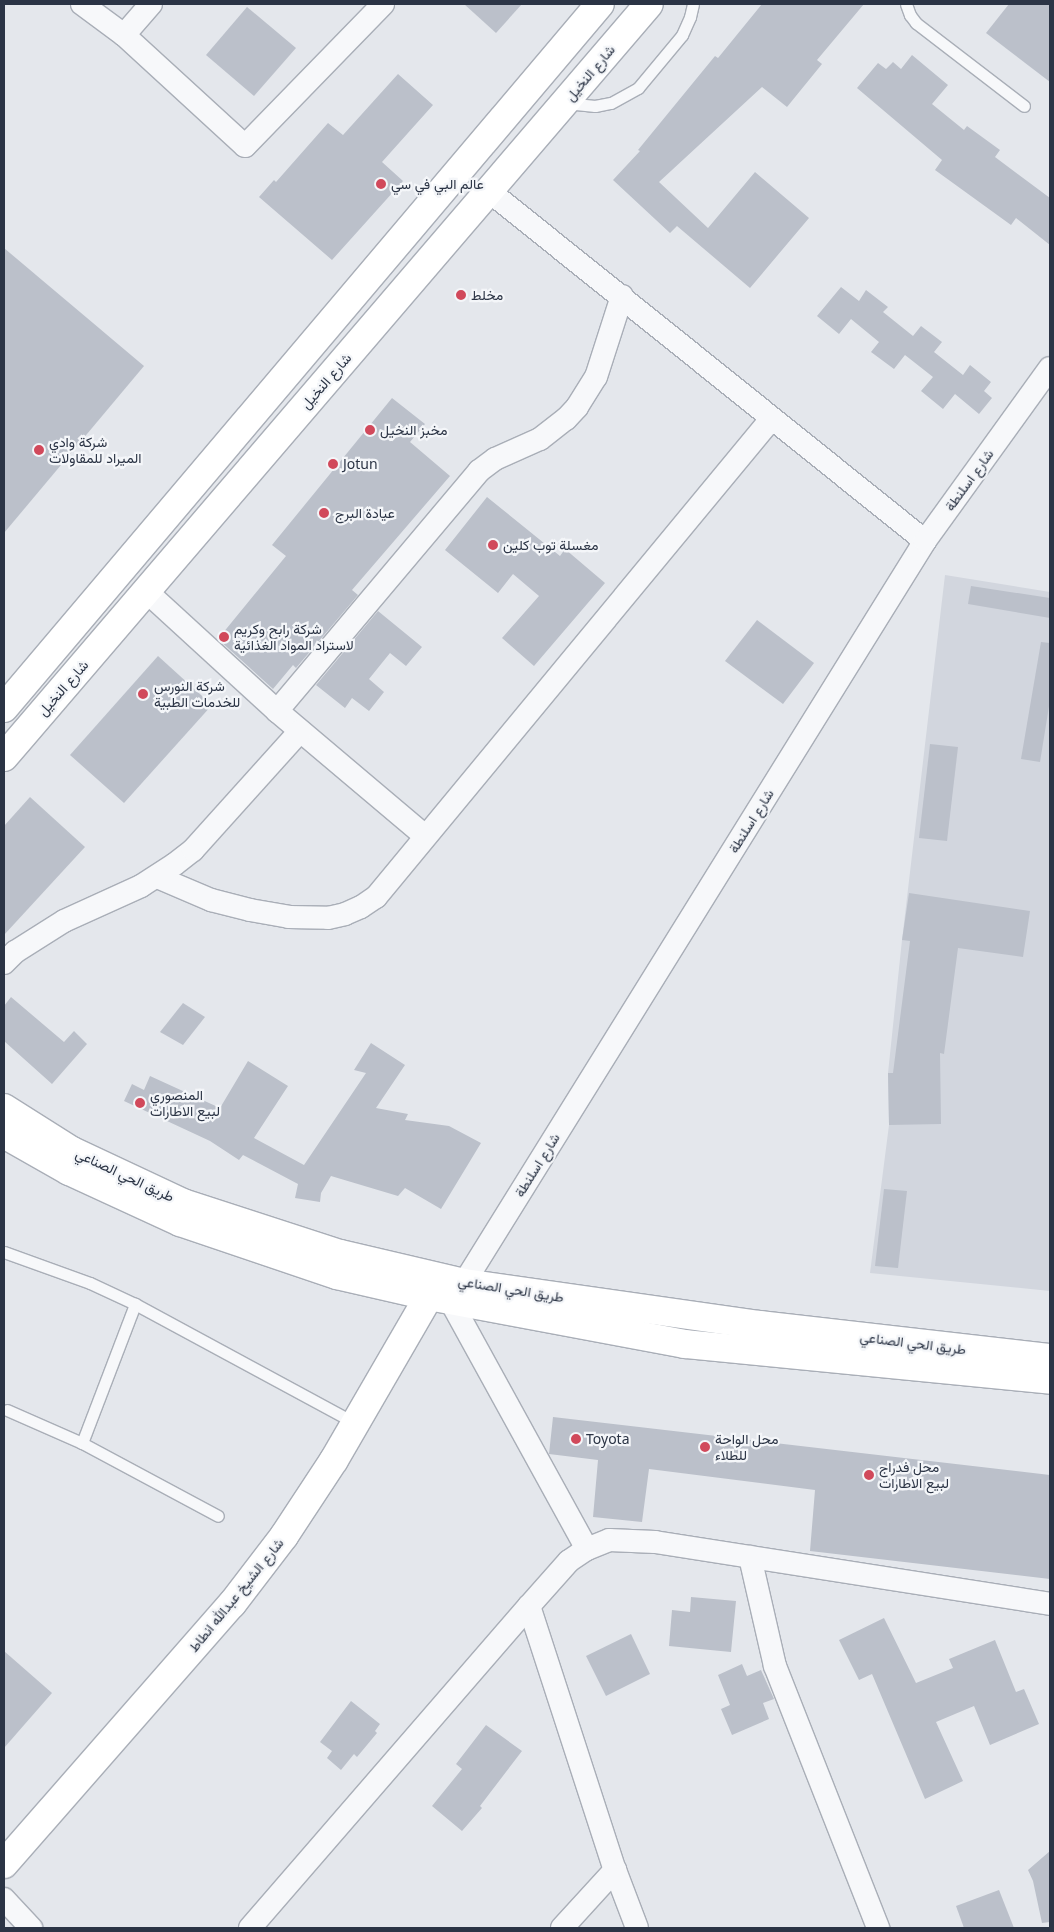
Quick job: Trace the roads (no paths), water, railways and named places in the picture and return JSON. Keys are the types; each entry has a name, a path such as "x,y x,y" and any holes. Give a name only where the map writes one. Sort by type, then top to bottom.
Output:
{"main road":[{"path":"4,708 600,4"},
{"name":"شارع النخيل","path":"4,757 649,4"},
{"name":"طريق الحي الصناعي","path":"4,1108 72,1150 183,1203 340,1254 448,1293 760,1325 1050,1358"},
{"name":"طريق الحي الصناعي","path":"4,1134 68,1171 180,1222 337,1275 448,1293 685,1344 1050,1380"},
{"name":"شارع الشيخ عبدالله انطاط","path":"4,1864 232,1604 284,1536 355,1423 448,1293"}],"street":[{"path":"82,4 124,35 245,146 383,4"},
{"path":"124,35 151,4"},
{"path":"489,191 925,541"},
{"path":"277,711 479,471 495,459 540,439 578,407 596,377 622,296"},
{"name":"شارع اسلنطة","path":"448,1293 925,541 1050,368"},
{"path":"158,877 211,900 289,917 328,918 361,907 376,897 772,418"},
{"path":"146,591 277,711 425,836"},
{"path":"4,963 15,952 64,922 158,877 193,850 300,731"},
{"path":"448,1293 587,1549"},
{"path":"250,1928 569,1561 587,1549 609,1540 655,1542 909,1580 1049,1606"},
{"path":"750,1557 775,1666 878,1928"},
{"path":"529,1606 615,1870 637,1928"},
{"path":"562,1928 615,1870"},
{"path":"4,1898 31,1928"}],"lane":[{"path":"564,103 595,106 611,103 638,88 682,35 690,17 693,4"},
{"path":"906,4 910,15 916,23 1024,106"},
{"path":"4,1252 90,1283 135,1304 282,1386 355,1423"},
{"path":"82,1443 135,1304"},
{"path":"7,1410 82,1443 218,1516"}],"place":[{"name":"عالم البي في سي","path":"381,184"},
{"name":"مخلط","path":"461,295"},
{"name":"مخبز النخيل","path":"370,430"},
{"name":"شركة وادي الميراد للمقاولات","path":"39,450"},
{"name":"Jotun","path":"333,464"},
{"name":"عيادة البرج","path":"324,513"},
{"name":"مغسلة توب كلين","path":"493,545"},
{"name":"شركة رابح وكريم لاستراد المواد الغذائية","path":"224,637"},
{"name":"شركة النورس للخدمات الطبية","path":"143,694"},
{"name":"المنصوري لبيع الاطارات","path":"140,1103"},
{"name":"Toyota","path":"576,1439"},
{"name":"محل الواحة للطلاء","path":"705,1447"},
{"name":"محل فدراج لبيع الاطارات","path":"869,1475"}]}
